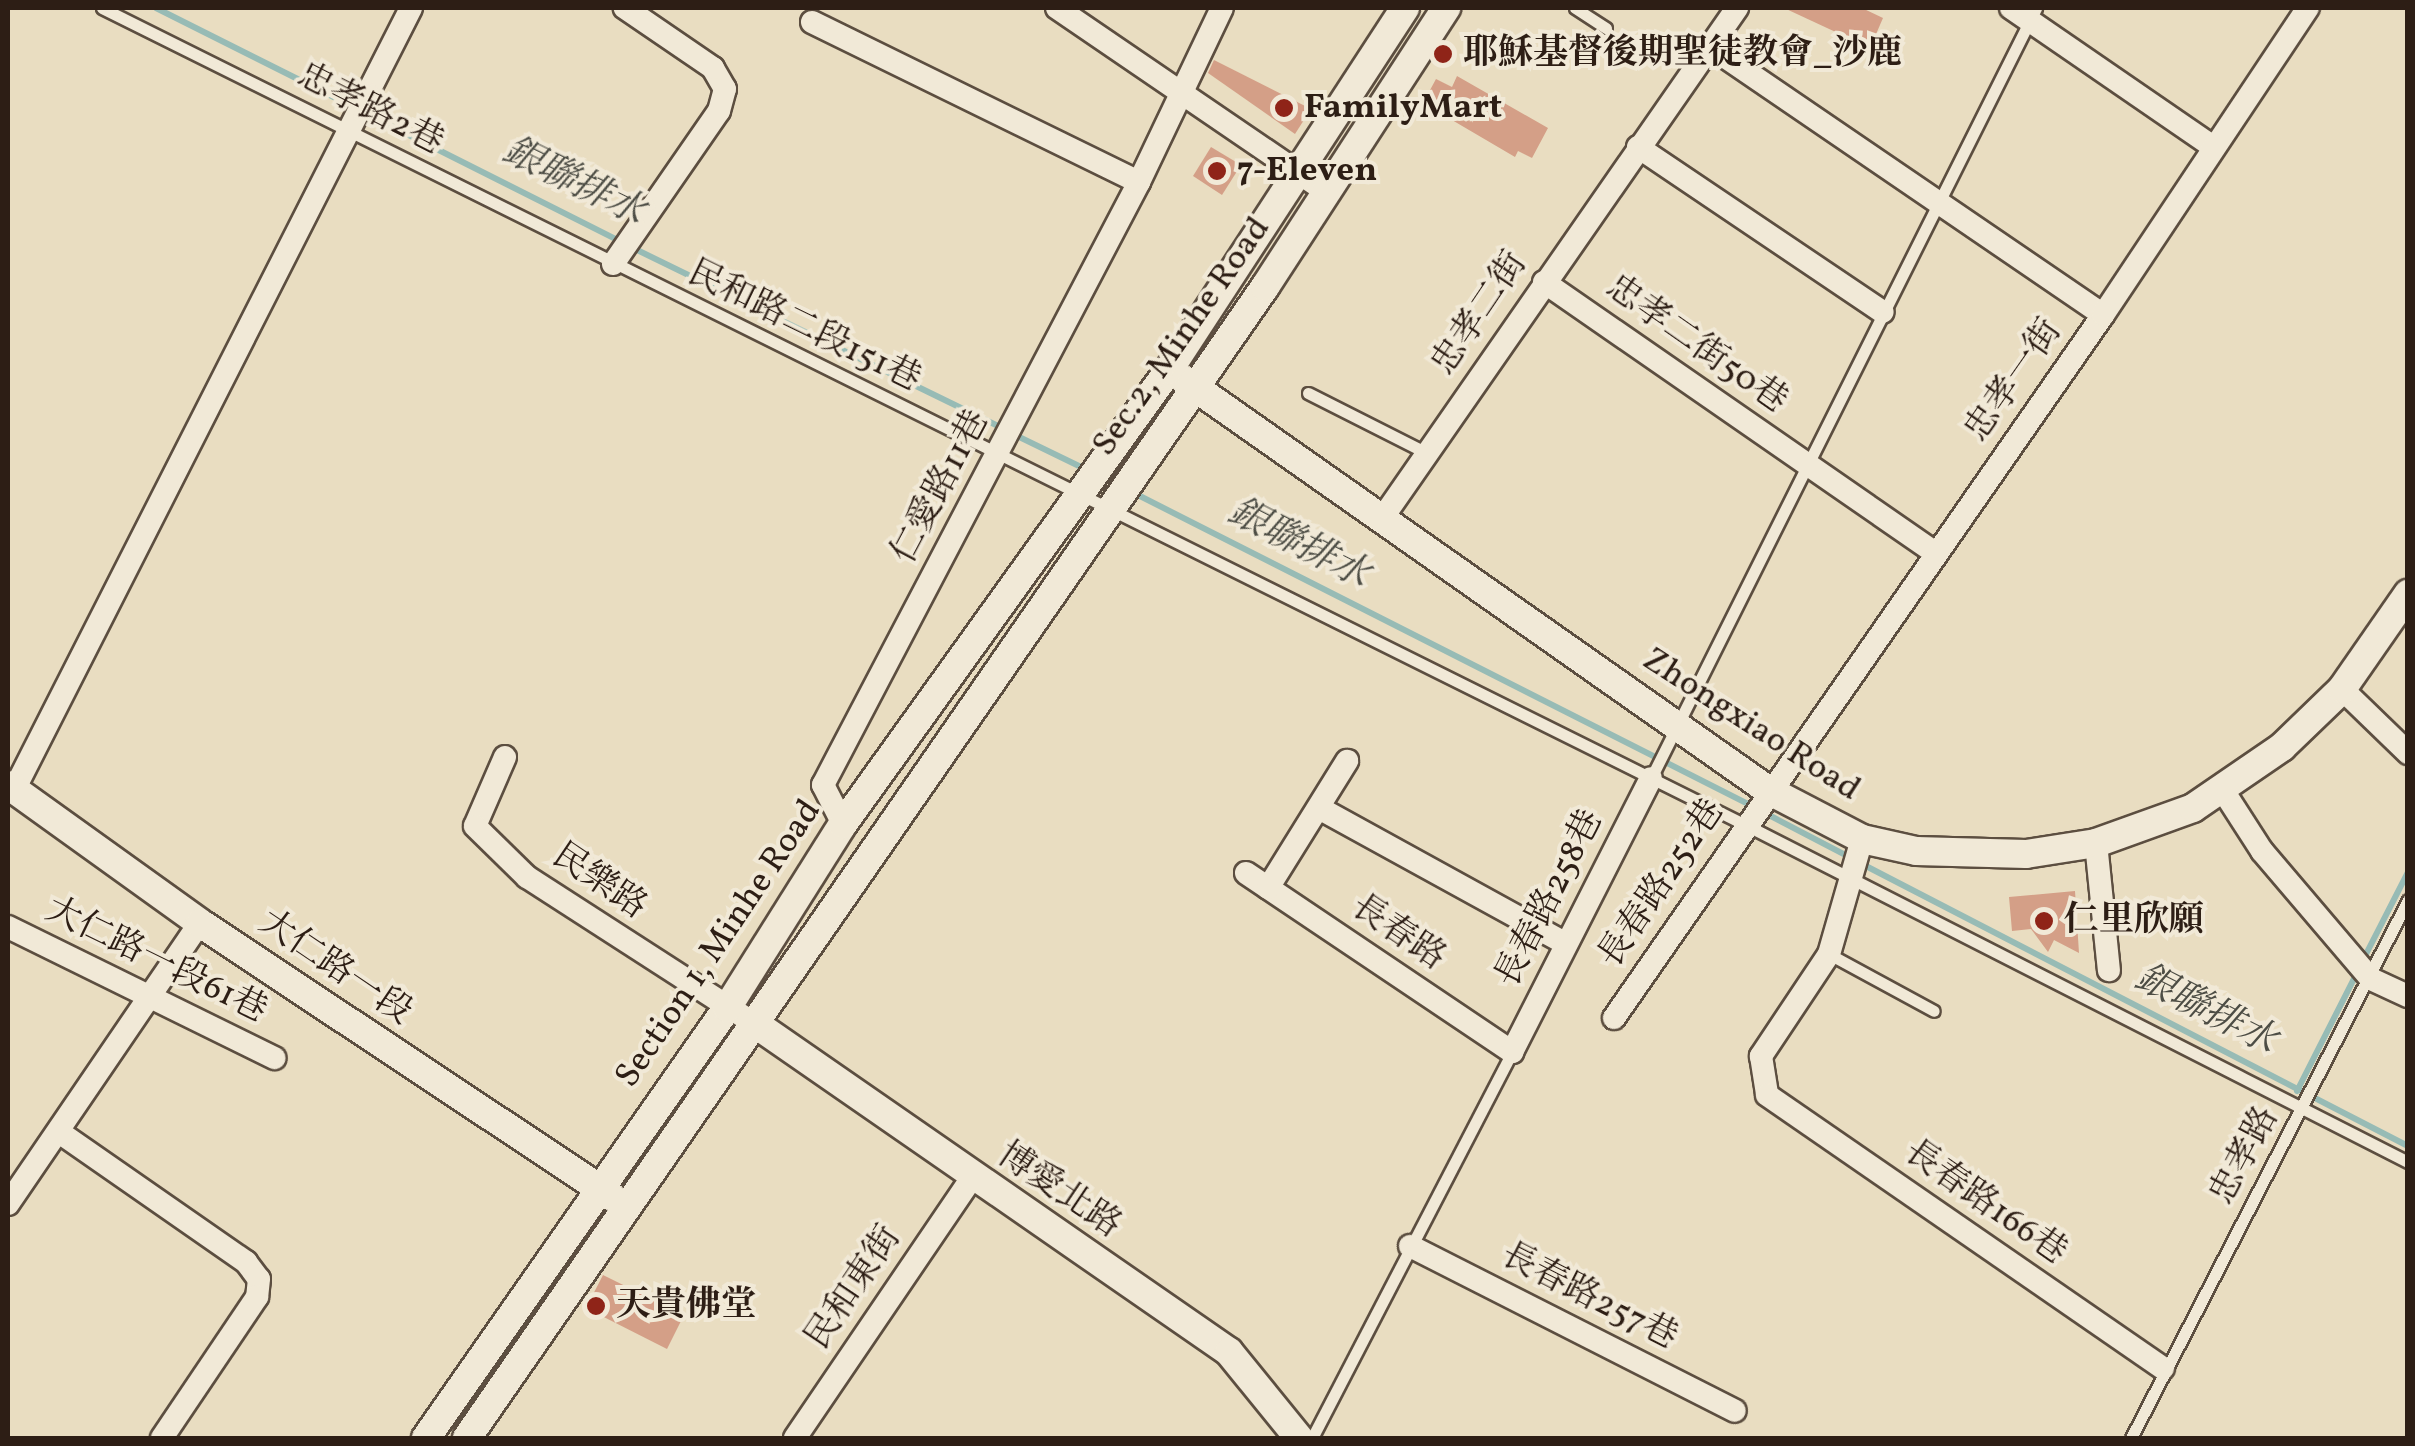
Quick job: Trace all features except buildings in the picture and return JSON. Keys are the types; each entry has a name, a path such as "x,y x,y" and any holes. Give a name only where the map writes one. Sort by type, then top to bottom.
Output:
{"street":[{"path":"10,793 411,8"},
{"path":"616,259 720,111 725,89 713,68 625,8"},
{"path":"1057,8 1179,95 1327,192"},
{"name":"仁愛路11巷","path":"843,824 823,785 999,453 1222,8"},
{"name":"Section 1, Minhe Road","path":"426,1438 728,1008 843,824 1169,370 1405,8"},
{"name":"Sec.2, Minhe Road","path":"1110,506 1327,192 1446,8"},
{"name":"忠孝二街","path":"1381,520 1738,8"},
{"name":"忠孝一街","path":"1768,790 2103,315 2210,145 2308,8"},
{"path":"2025,12 2210,145"},
{"path":"812,22 1138,182"},
{"path":"1712,48 2103,315"},
{"path":"1638,148 1883,312"},
{"name":"忠孝二街50巷","path":"1544,282 1936,553"},
{"name":"Zhongxiao Road","path":"1169,370 1768,790 1862,839 1970,856 2096,843 2224,792 2342,689 2408,594"},
{"name":"Section 1, Minhe Road","path":"470,1437 626,1206 757,1025 1110,506"},
{"path":"944,682 972,705"},
{"path":"2342,689 2408,754"},
{"name":"民樂路","path":"505,757 475,826 527,877 757,1025"},
{"path":"1268,888 1346,761"},
{"name":"長春路258巷","path":"1512,1052 1651,778"},
{"name":"長春路252巷","path":"1614,1018 1768,790"},
{"path":"2224,792 2273,866 2372,979 2408,996"},
{"name":"大仁路一段","path":"10,793 200,924 626,1206"},
{"path":"1319,808 1566,942"},
{"path":"1829,954 1862,839"},
{"path":"2096,843 2109,970"},
{"name":"長春路","path":"1246,874 1512,1052"},
{"path":"8,1204 200,924"},
{"name":"大仁路一段61巷","path":"8,927 274,1058"},
{"name":"長春路166巷","path":"1829,954 1761,1056 1766,1095 2164,1368"},
{"name":"博愛北路","path":"757,1025 972,1178 1229,1352 1299,1438"},
{"path":"59,1132 246,1262 259,1279 256,1297 162,1438"},
{"name":"民和東街","path":"795,1438 972,1178"},
{"name":"長春路257巷","path":"1410,1246 1736,1411"}],"lane":[{"name":"忠孝路2巷","path":"102,8 356,116 616,259"},
{"path":"1575,8 1606,28"},
{"path":"1651,778 1883,312 1940,207 2025,12"},
{"name":"民和路二段151巷","path":"616,259 1744,824 2408,1162"},
{"path":"1308,393 1427,454"},
{"name":"忠孝路","path":"2130,1438 2372,979 2408,900"},
{"path":"1829,954 1934,1011"},
{"path":"1312,1438 1512,1052"}],"waterway":[{"name":"銀聯排水","path":"156,8 354,107"},
{"name":"銀聯排水","path":"365,113 622,242"},
{"name":"銀聯排水","path":"633,248 1004,429"},
{"name":"銀聯排水","path":"1015,435 1089,471"},
{"name":"銀聯排水","path":"1132,492 1754,807"},
{"name":"銀聯排水","path":"1765,813 1851,858"},
{"name":"銀聯排水","path":"1862,864 2408,1146"},
{"path":"2363,960 2408,872"},
{"path":"2297,1091 2358,971"}],"place":[{"name":"耶穌基督後期聖徒教會_沙鹿","path":"1443,54"},
{"name":"FamilyMart","path":"1284,108"},
{"name":"7-Eleven","path":"1217,171"},
{"name":"仁里欣願","path":"2044,921"},
{"name":"天貴佛堂","path":"596,1306"}]}
